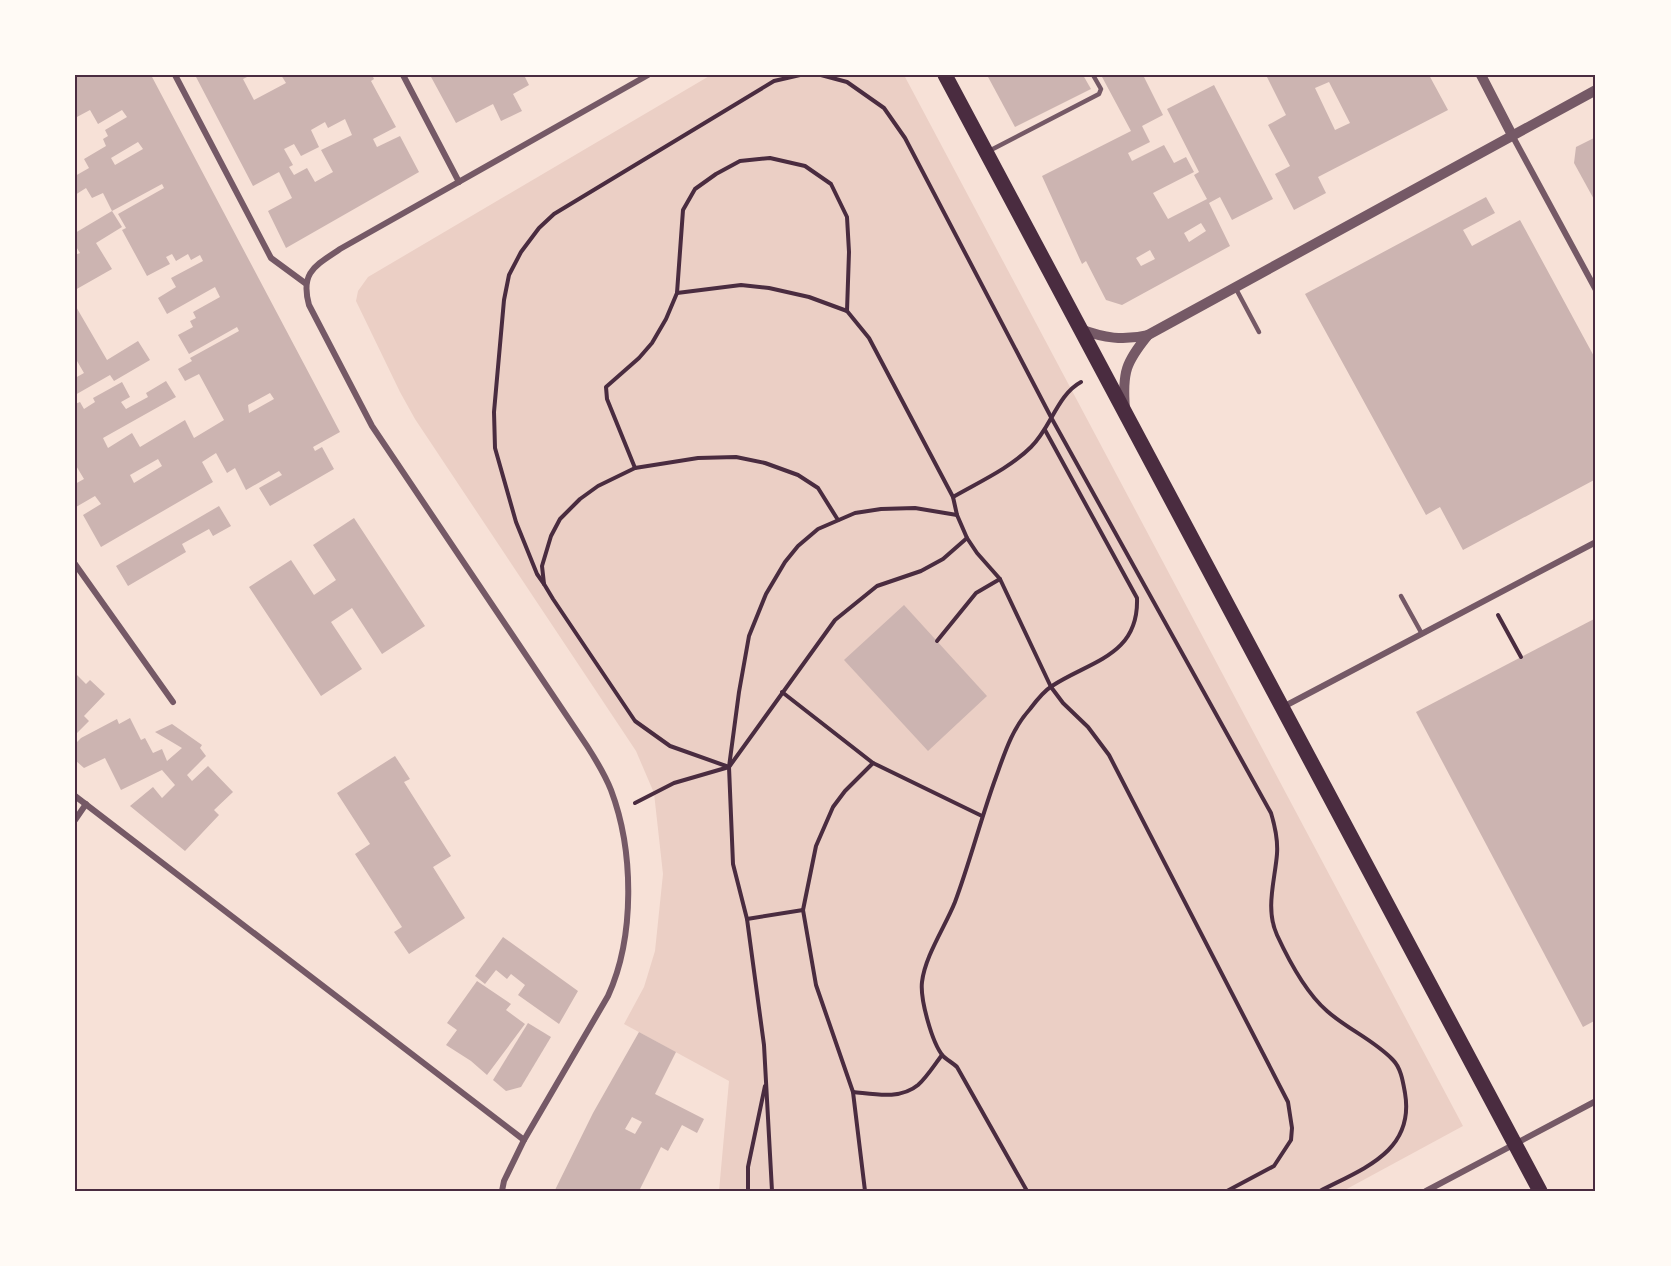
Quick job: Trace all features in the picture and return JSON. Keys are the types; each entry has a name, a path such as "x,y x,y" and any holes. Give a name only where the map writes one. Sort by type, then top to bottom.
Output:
{"main road":[{"path":"945,75 1540,1191"}],"street":[{"path":"175,75 271,258 305,283"},
{"path":"403,75 459,182"},
{"path":"502,1191 504,1181 524,1140 608,996 616,978 626,935 627,875 626,853 618,811 605,777 587,746 372,426 309,305 305,283 308,276 322,261 648,75"},
{"path":"1481,75 1596,290"},
{"path":"1080,328 1112,338 1131,339 1148,334 1596,90"},
{"path":"1126,415 1124,392 1126,367 1148,334"},
{"path":"1282,708 1596,542"},
{"path":"75,564 173,702"},
{"path":"75,796 524,1140"},
{"path":"75,820 86,804"},
{"path":"1426,1191 1596,1101"}],"lane":[{"path":"986,153 1099,94 1101,89 1093,75"},
{"path":"1235,287 1259,332"},
{"path":"1401,596 1422,634"}],"path":[{"path":"729,766 670,746 635,721 537,574 516,522 495,448 494,412 504,300 509,275 521,252 539,228 554,214 774,81 800,75"},
{"path":"821,75 847,82 884,108 905,138 1052,419 1271,813 1276,828 1277,853 1271,897 1272,916 1275,931 1282,946 1308,990 1325,1010 1395,1062 1402,1078 1406,1098 1406,1120 1400,1137 1379,1160 1320,1191"},
{"path":"635,468 607,399 606,387 639,358 652,343 666,319 677,293 683,210 695,189 740,161 770,158 805,166 831,184 847,218 847,311"},
{"path":"677,293 741,285 769,288 809,297 847,311 869,338 953,497 957,515 967,538 1000,579 1051,687 1063,703 1088,727 1109,755 1287,1102 1291,1118 1291,1140 1274,1166 1227,1191"},
{"path":"953,497 1016,460 1045,430 1070,387 1102,370"},
{"path":"1027,1191 957,1066 942,1055 931,1030 922,980 938,936 954,903 1012,732 1030,708 1051,687 1104,660 1129,633 1137,614 1137,598 1045,430"},
{"path":"544,584 542,566 550,536 560,519 580,499 598,486 635,468 698,458 736,457 765,463 798,475 818,488 837,520"},
{"path":"772,1191 767,1079 757,981 747,919 733,864 729,766 749,636 766,594 785,561 818,529 855,513 880,509 915,508 957,515"},
{"path":"618,811 674,783 729,766 836,620 877,586 921,571 943,559 967,538"},
{"path":"937,641 976,593 1000,579"},
{"path":"1490,598 1521,657"},
{"path":"782,692 873,763 982,816"},
{"path":"865,1191 853,1092 816,985 803,910 816,846 833,807 845,791 873,763"},
{"path":"747,919 803,910"},
{"path":"853,1092 896,1095 909,1090 918,1085 942,1055"},
{"path":"748,1191 748,1167 767,1079"}],"shaded area":[{"path":"711,75 904,75 1463,1126 1343,1191 719,1191 729,1081 624,1024 644,987 655,951 663,874 654,793 636,751 415,419 356,301 358,291 368,277"}],"building":[{"path":"75,75 151,75 340,432 313,447 315,451 322,447 334,469 270,506 259,488 282,475 279,471 246,490 235,468 227,473 216,453 202,462 213,482 101,547 83,515 101,504 95,496 76,507 75,505 75,484 84,479 75,464 75,404 80,402 84,409 95,402 93,398 122,382 130,397 121,402 126,409 148,397 146,393 166,381 176,397 103,438 108,448 132,433 140,447 185,420 194,438 224,420 199,374 185,381 178,369 192,361 190,358 239,331 237,327 189,354 178,335 193,327 190,321 196,318 193,312 220,297 215,287 167,314 158,298 176,287 171,278 203,261 200,255 191,260 188,254 176,261 172,254 166,257 170,264 147,276 122,230 126,228 118,214 164,188 162,184 112,211 103,193 92,198 86,188 75,195 75,176 89,168 84,159 106,146 103,139 108,136 105,130 127,117 122,110 98,124 90,110 75,118","holes":["138,142 143,149 115,165 111,158","270,393 274,399 249,413 248,405","158,459 162,466 134,483 130,475"]},
{"path":"195,75 251,75 243,79 254,100 286,83 281,75 372,75 374,79 371,81 396,127 373,139 377,147 400,136 419,172 286,248 268,211 292,198 279,172 253,186","holes":["345,119 352,135 321,150 333,172 315,182 307,168 294,175 289,167 293,165 284,149 294,144 301,156 319,147 311,130 325,122 328,128"]},
{"path":"430,75 524,75 529,85 513,94 522,111 501,121 493,104 456,123"},
{"path":"987,75 1083,75 1091,89 1015,127"},
{"path":"1101,75 1143,75 1163,115 1142,126 1150,142 1128,153 1132,161 1164,145 1174,163 1186,157 1194,172 1153,193 1168,219 1207,199 1194,175 1199,172 1167,109 1214,85 1273,199 1232,220 1220,197 1209,203 1230,246 1122,305 1106,300 1086,261 1082,264 1042,176 1131,131","holes":["1201,223 1206,231 1189,242 1184,233","1150,250 1155,259 1141,266 1136,258"]},
{"path":"1266,75 1429,75 1448,110 1318,177 1326,193 1294,210 1275,174 1290,166 1268,125 1286,115","holes":["1329,82 1350,123 1335,130 1315,88"]},
{"path":"1596,137 1596,203 1574,163 1576,147"},
{"path":"1486,197 1495,213 1463,230 1472,246 1520,220 1596,360 1596,479 1463,550 1440,507 1426,515 1305,294"},
{"path":"112,211 122,227 96,243 112,269 75,290 75,255 80,253 75,245 75,233"},
{"path":"75,305 107,360 138,341 150,360 114,381 110,375 75,395 75,378 84,373 77,361 75,362"},
{"path":"219,506 231,526 213,536 209,529 182,544 186,552 128,586 116,566"},
{"path":"354,518 425,626 382,654 352,608 331,622 362,669 321,696 249,587 291,560 314,595 336,580 313,545"},
{"path":"904,605 987,696 928,751 844,660"},
{"path":"1596,618 1596,1020 1583,1027 1416,712"},
{"path":"75,673 86,684 90,680 105,694 84,716 89,721 75,735"},
{"path":"130,718 141,740 145,738 153,753 162,749 167,761 182,748 155,732 172,724 202,745 200,748 206,756 187,775 192,781 208,766 233,792 214,810 219,815 185,851 130,806 153,787 162,798 175,785 162,770 121,790 105,758 84,768 75,760 75,744 81,738 117,719 119,724"},
{"path":"395,756 410,779 404,782 451,856 433,867 465,918 409,954 394,932 402,927 355,854 370,844 337,793"},
{"path":"503,937 578,991 559,1024 518,995 525,985 511,974 507,979 496,970 485,984 475,976"},
{"path":"477,981 511,1004 506,1010 525,1024 487,1075 471,1061 446,1045 457,1030 447,1023"},
{"path":"528,1023 551,1037 521,1087 506,1091 493,1080"},
{"path":"639,1032 676,1052 655,1094 704,1119 697,1133 682,1125 668,1151 661,1147 640,1189 645,1191 555,1190 593,1113","holes":["632,1117 642,1122 635,1134 625,1129"]}]}
